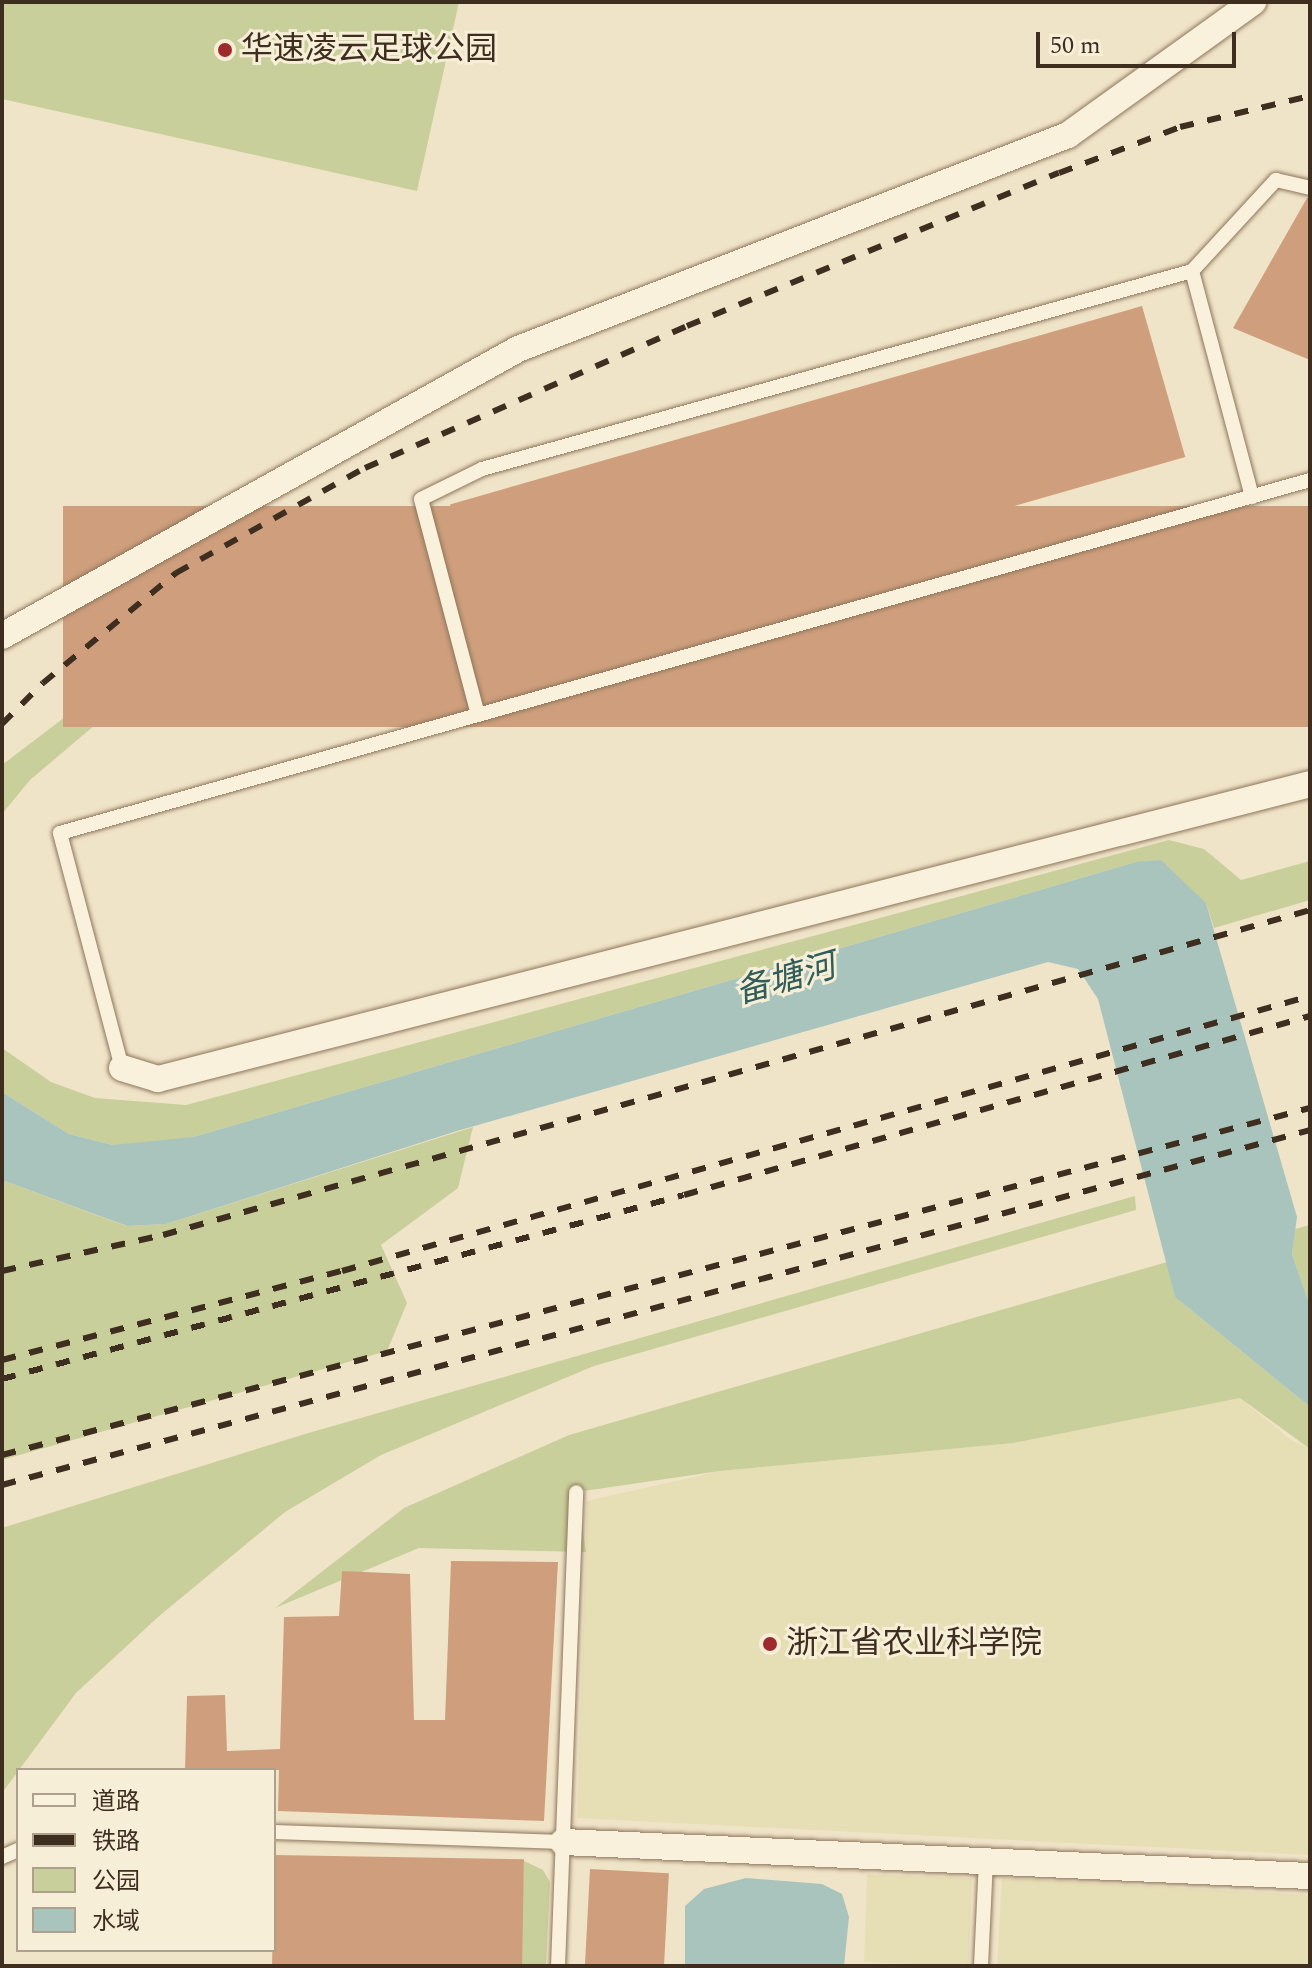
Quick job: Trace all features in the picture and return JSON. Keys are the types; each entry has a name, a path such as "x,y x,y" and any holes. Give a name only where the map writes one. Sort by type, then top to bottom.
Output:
{"street":[{"path":"2,636 518,349 1068,135 1253,2"},
{"path":"122,1068 158,1079 1310,784"},
{"path":"563,1842 1310,1876"}],"lane":[{"path":"478,715 421,499 482,469 1192,271 1276,180 1310,188"},
{"path":"1192,271 1252,497"},
{"path":"122,1068 60,833 1310,480"},
{"path":"558,1966 576,1492"},
{"path":"276,1832 563,1842"},
{"path":"981,1966 986,1860"}],"shaded area":[{"path":"1240,1398 1291,1440 1310,1449 1310,1855 577,1818 587,1501 720,1471 1013,1443"},
{"path":"867,1874 972,1878 969,1966 864,1962"},
{"path":"1002,1878 1310,1895 1310,1966 997,1966"}],"green space":[{"name":"华速凌云足球公园","path":"2,2 459,2 417,191 2,99"},
{"path":"379,512 384,532 167,664 30,780 2,814 2,765 250,576"},
{"path":"1169,840 1204,849 1241,880 1310,861 1310,900 1214,928 1206,903 1136,862 193,1137 150,1145 113,1145 69,1134 2,1092 2,1048 51,1082 95,1098 186,1105"},
{"path":"473,1127 458,1188 381,1245 407,1303 387,1351 2,1460 2,1180 126,1226 166,1224"},
{"path":"1135,1196 1136,1210 594,1366 381,1455 285,1512 158,1617 76,1693 20,1768 16,1768 16,1774 2,1793 2,1528 305,1434"},
{"path":"1310,1225 1310,1306 1292,1254 1295,1229"},
{"path":"1167,1262 1175,1297 1310,1407 1310,1449 1240,1398 1013,1443 720,1471 577,1492 586,1552 419,1548 275,1608 404,1508 569,1435"},
{"path":"524,1861 543,1870 550,1882 546,1966 520,1966"}],"water":[{"name":"备塘河","path":"1161,860 1206,903 1297,1217 1292,1254 1310,1306 1310,1407 1175,1297 1098,999 1078,969 1048,962 457,1131 166,1224 127,1226 2,1180 2,1092 69,1134 113,1145 193,1137 1136,862"},
{"path":"746,1878 822,1884 842,1894 849,1917 844,1966 685,1966 685,1906 704,1889"}],"building":[{"path":"1307,198 1310,198 1310,360 1233,328"},
{"path":"1142,306 1185,457 493,655 450,504"},
{"path":"63,506 1310,506 1310,727 63,727"},
{"path":"451,1561 558,1562 544,1821 278,1811 279,1770 276,1768 185,1768 187,1696 225,1695 227,1751 280,1749 284,1617 339,1616 342,1571 410,1574 414,1720 445,1720"},
{"path":"276,1855 524,1859 522,1966 272,1966 272,1952 276,1952"},
{"path":"590,1869 669,1873 664,1966 585,1966"}],"railway":[{"path":"2,724 43,683 176,573 365,468 687,326 1059,173 1180,127 1310,96"},
{"path":"2,1271 163,1235 1310,910"},
{"path":"2,1360 342,1271 1310,996"},
{"path":"2,1379 684,1195 1310,1016"},
{"path":"2,1455 1310,1108"},
{"path":"2,1485 1310,1130"}],"place":[{"name":"华速凌云足球公园","path":"225,50"},
{"name":"浙江省农业科学院","path":"770,1644"}]}
